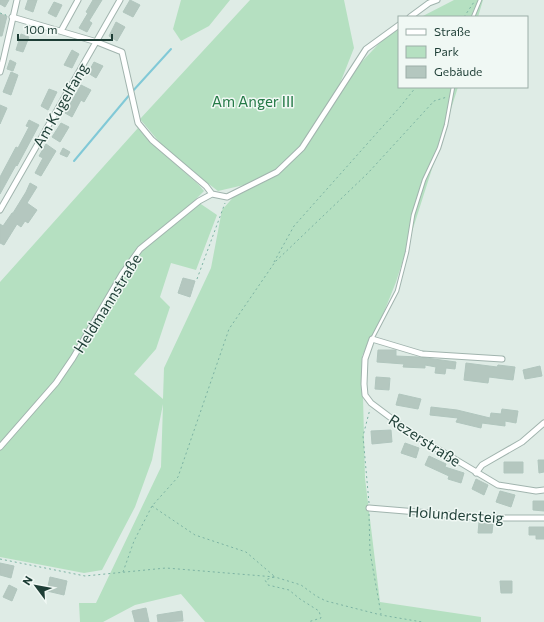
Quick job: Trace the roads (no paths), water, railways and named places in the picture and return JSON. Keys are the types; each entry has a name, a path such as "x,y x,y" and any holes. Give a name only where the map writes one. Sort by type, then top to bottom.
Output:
{"street":[{"path":"0,72 4,62 12,17 17,0"},
{"path":"61,31 78,0"},
{"name":"Am Kugelfang","path":"0,210 120,0"},
{"path":"411,16 429,3 437,0"},
{"path":"12,17 97,42 122,52 134,97 138,122 152,140 206,186 212,194 227,197 277,172 302,148 366,49 398,26"},
{"name":"Heldmannstraße","path":"0,447 56,383 73,358 122,274 140,249 199,200 212,194"},
{"path":"372,339 422,354 502,359"},
{"name":"Rezerstraße","path":"372,339 365,359 365,395 371,403 411,433 498,485 536,491 544,490"},
{"path":"476,473 482,465 522,442 544,423"},
{"name":"Holundersteig","path":"369,508 490,518 544,518"}],"lane":[{"path":"473,16 480,0"},
{"path":"372,339 397,291 407,252 413,215 424,180 439,148 446,125 450,96 453,88"}],"waterway":[{"path":"74,161 131,93 171,49"}],"park label":[{"name":"Am Anger III","path":"253,101"}]}
